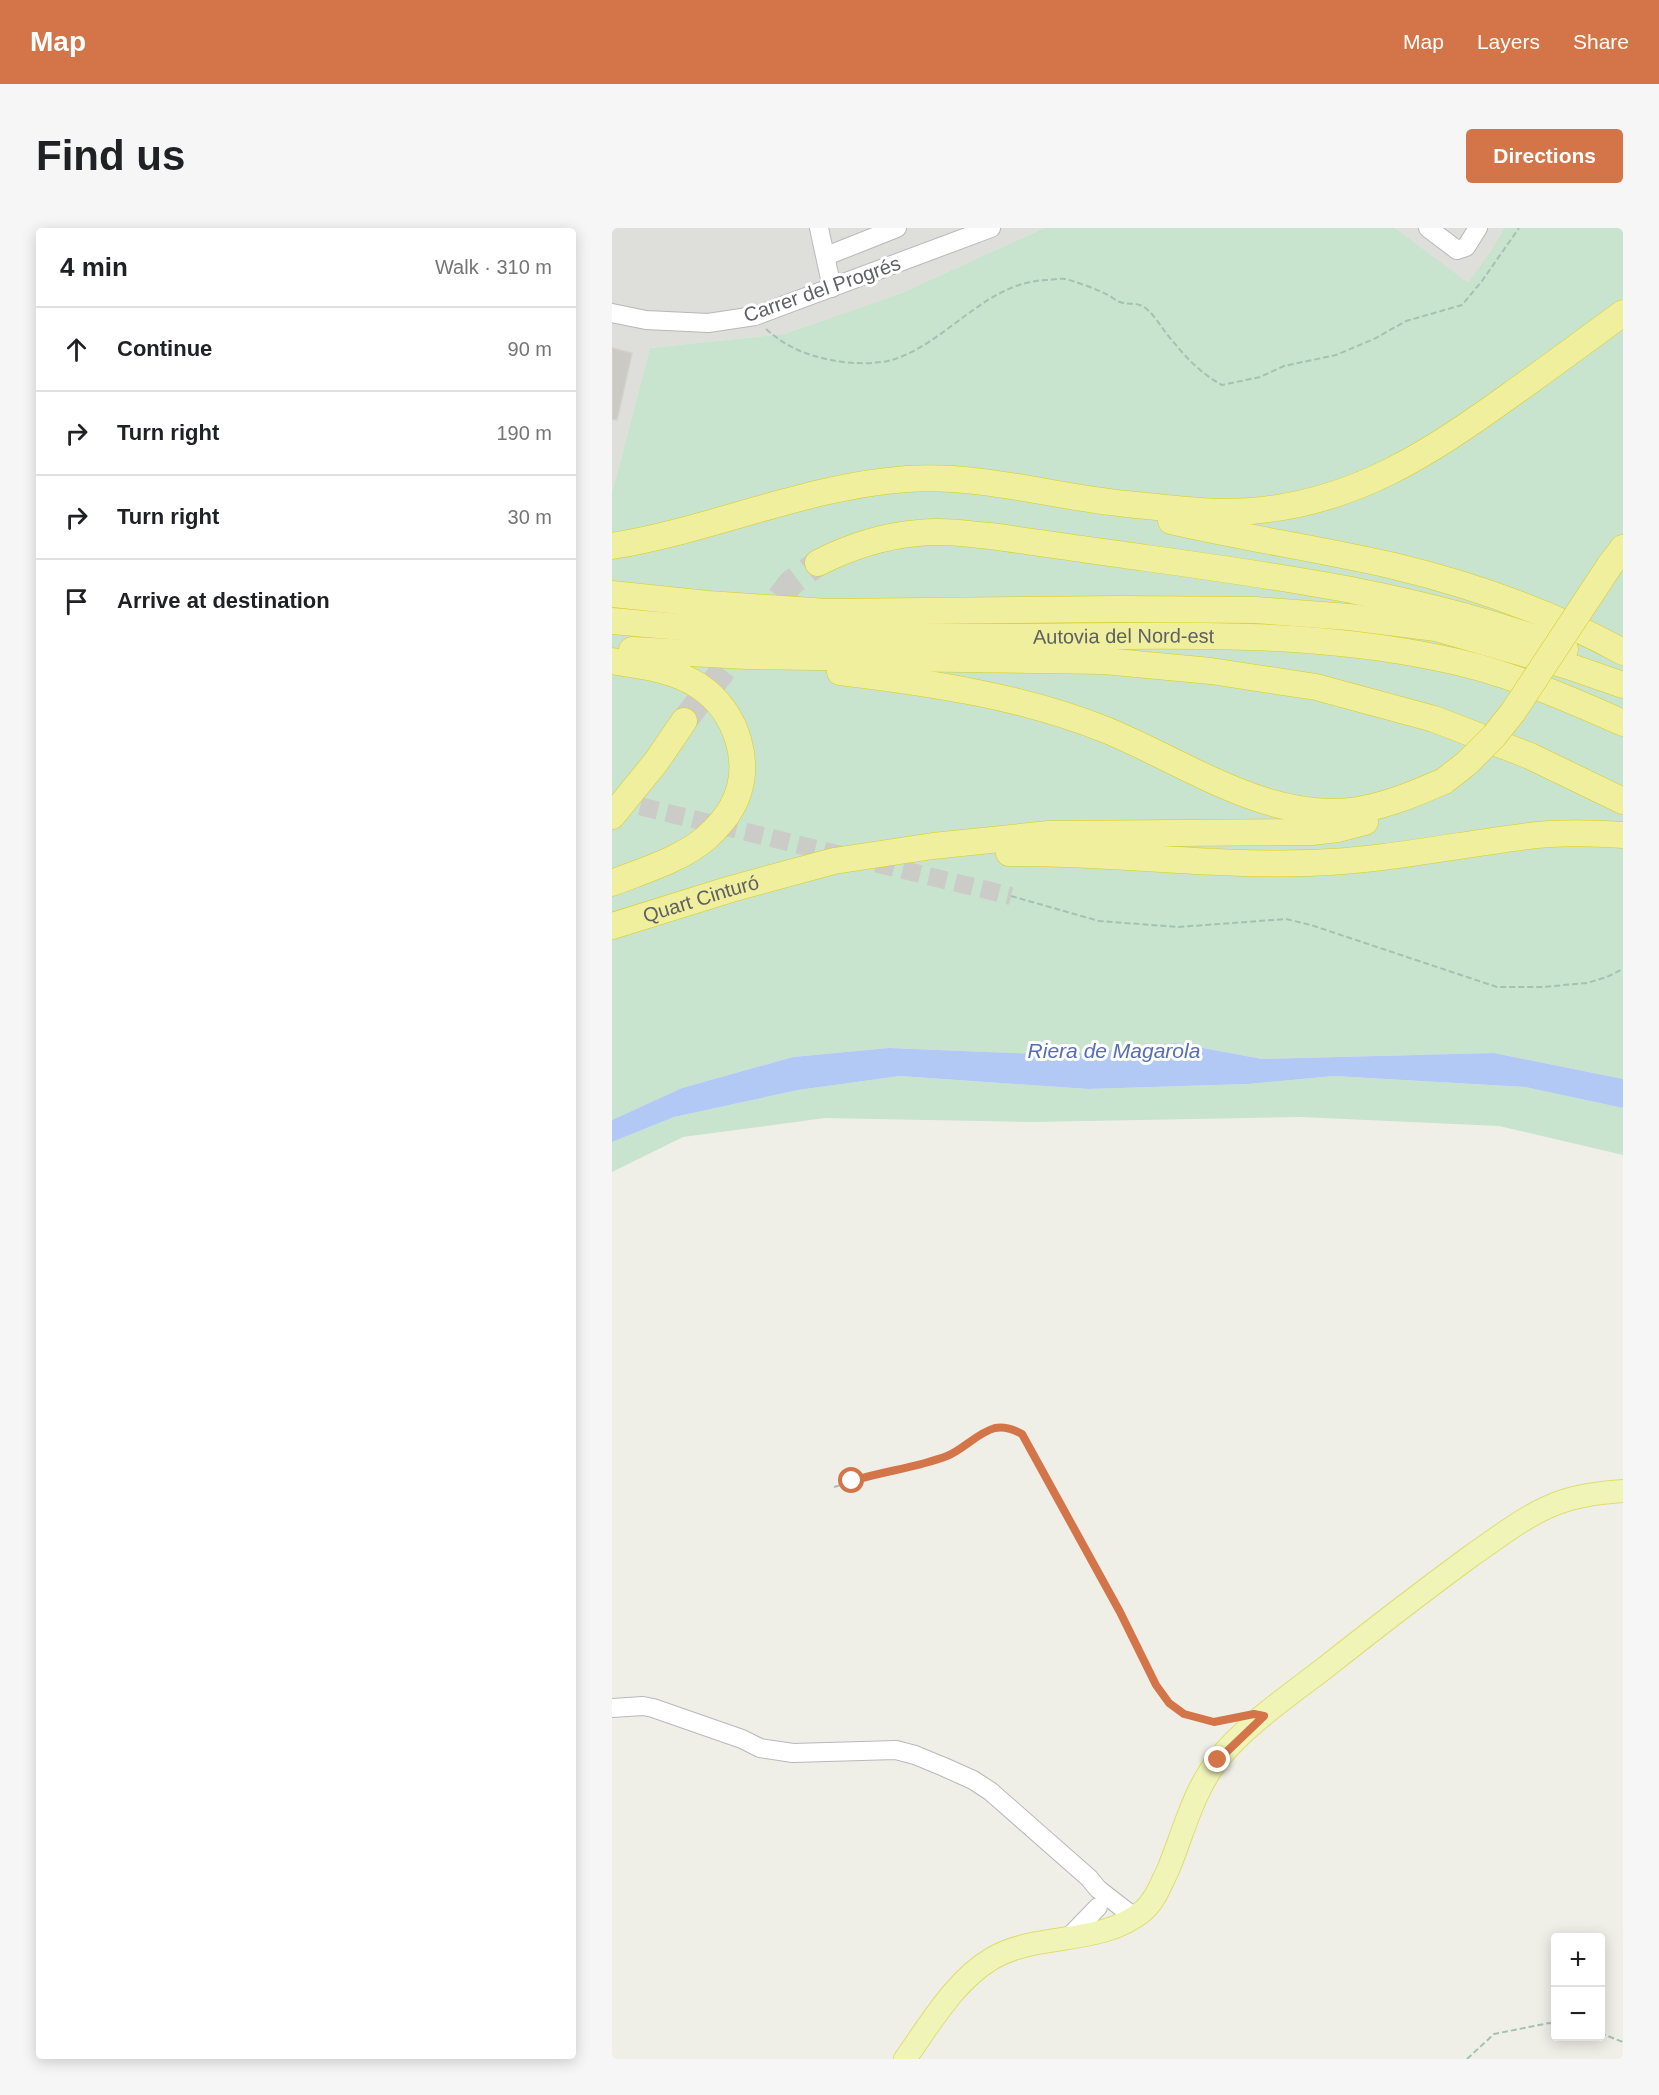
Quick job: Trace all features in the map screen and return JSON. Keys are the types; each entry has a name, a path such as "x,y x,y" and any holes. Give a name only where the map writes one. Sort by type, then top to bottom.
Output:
{"highway":[{"path":"612,546 677,533 816,494 908,479 985,482 1098,501 1211,511 1251,511 1292,506 1358,487 1401,467 1459,432 1623,313"},
{"path":"1098,501 1137,514 1394,566 1460,584 1526,607 1623,652"},
{"path":"818,563 849,548 918,532 965,533 1020,540 1242,572 1421,604 1544,640 1623,673"},
{"path":"791,874 834,861 933,846 1049,834 1272,833 1338,829 1384,817 1422,800 1467,763 1487,743 1513,712 1617,556"},
{"name":"Autovia del Nord-est","path":"612,594 708,604 827,612 1255,610 1349,617 1436,628 1568,666 1623,685"},
{"name":"Autovia del Nord-est","path":"612,621 687,629 795,634 972,637 1255,636 1341,643 1441,658 1493,672 1593,709 1623,723"},
{"path":"619,653 821,669 926,682 986,694 1106,730 1258,798 1316,811 1337,812 1372,807 1444,782"},
{"path":"619,653 1104,661 1211,671 1316,687 1434,719 1530,756 1623,801"},
{"path":"612,883 685,853 706,838 734,805 742,768 741,748 735,731 725,711 711,696 699,686 619,653"},
{"path":"612,816 656,762 684,721"},
{"path":"791,874 973,854 1063,852 1244,863 1309,863 1387,858 1538,835 1591,833 1623,835"},
{"name":"Quart Cinturó","path":"612,926 731,889 791,874"}],"main road":[{"path":"905,2059 951,1996 976,1969 994,1957 1014,1950 1103,1930 1134,1917 1144,1910 1156,1895 1204,1780 1218,1760 1264,1716 1394,1613 1524,1520 1549,1506 1577,1496 1623,1491"}],"street":[{"path":"819,228 832,288"},
{"path":"826,256 897,228"},
{"name":"Carrer del Progrés","path":"612,313 646,320 708,323 755,316 991,228"},
{"path":"1428,228 1457,250 1466,247 1478,228"},
{"path":"612,1708 643,1706 653,1708 742,1739 760,1749 793,1753 896,1750 915,1755 973,1780 990,1791 1089,1878 1098,1898 1103,1930"},
{"path":"1098,1898 1134,1917"},
{"path":"1068,1938 1098,1898"}],"path":[{"path":"755,316 785,345 805,354 842,362 869,363 894,359 921,347 950,329 976,307 1005,291 1033,280 1065,279 1109,295 1120,303 1135,303 1148,311 1195,367 1222,385 1260,377 1284,366 1336,355 1374,339 1406,321 1462,305 1519,228"},
{"path":"1011,896 1099,921 1133,924 1178,927 1286,919 1311,925 1497,987 1542,987 1587,983 1623,969"},
{"path":"834,1487 861,1478 921,1466 950,1455 985,1432 994,1429 1012,1429 1022,1434 1120,1612 1156,1685 1176,1710 1194,1718 1214,1722 1234,1718"},
{"path":"1467,2059 1494,2034 1551,2023"},
{"path":"1605,2035 1623,2042"}],"shaded area":[{"path":"612,228 1044,228 899,294 784,334 650,348 612,493"},
{"path":"1395,228 1504,228 1468,284"}],"green space":[{"path":"1044,228 1395,228 1468,283 1504,228 1623,228 1623,1079 1494,1053 1262,1059 1176,1043 1063,1055 889,1048 793,1057 682,1088 612,1120 612,493 650,348 784,334 899,294"},
{"path":"900,1076 1088,1089 1248,1084 1334,1076 1525,1087 1623,1108 1623,1155 1499,1126 1301,1117 1032,1122 825,1118 683,1137 612,1172 612,1142 674,1117 798,1090"}],"water":[{"name":"Riera de Magarola","path":"1176,1043 1262,1059 1494,1053 1623,1079 1623,1108 1525,1087 1334,1076 1248,1084 1088,1089 900,1076 798,1090 674,1117 612,1142 612,1120 682,1088 793,1057 889,1048 1063,1055"}],"building":[{"path":"612,348 632,353 617,420 612,419"}],"tunnel":[{"path":"684,721 791,583 818,563"},
{"path":"614,800 1011,896"}],"route":[{"path":"852,1481 921,1466 950,1455 985,1432 994,1429 1003,1427 1022,1434 1120,1612 1156,1685 1169,1703 1184,1714 1214,1722 1254,1714 1264,1716 1218,1760"}]}
